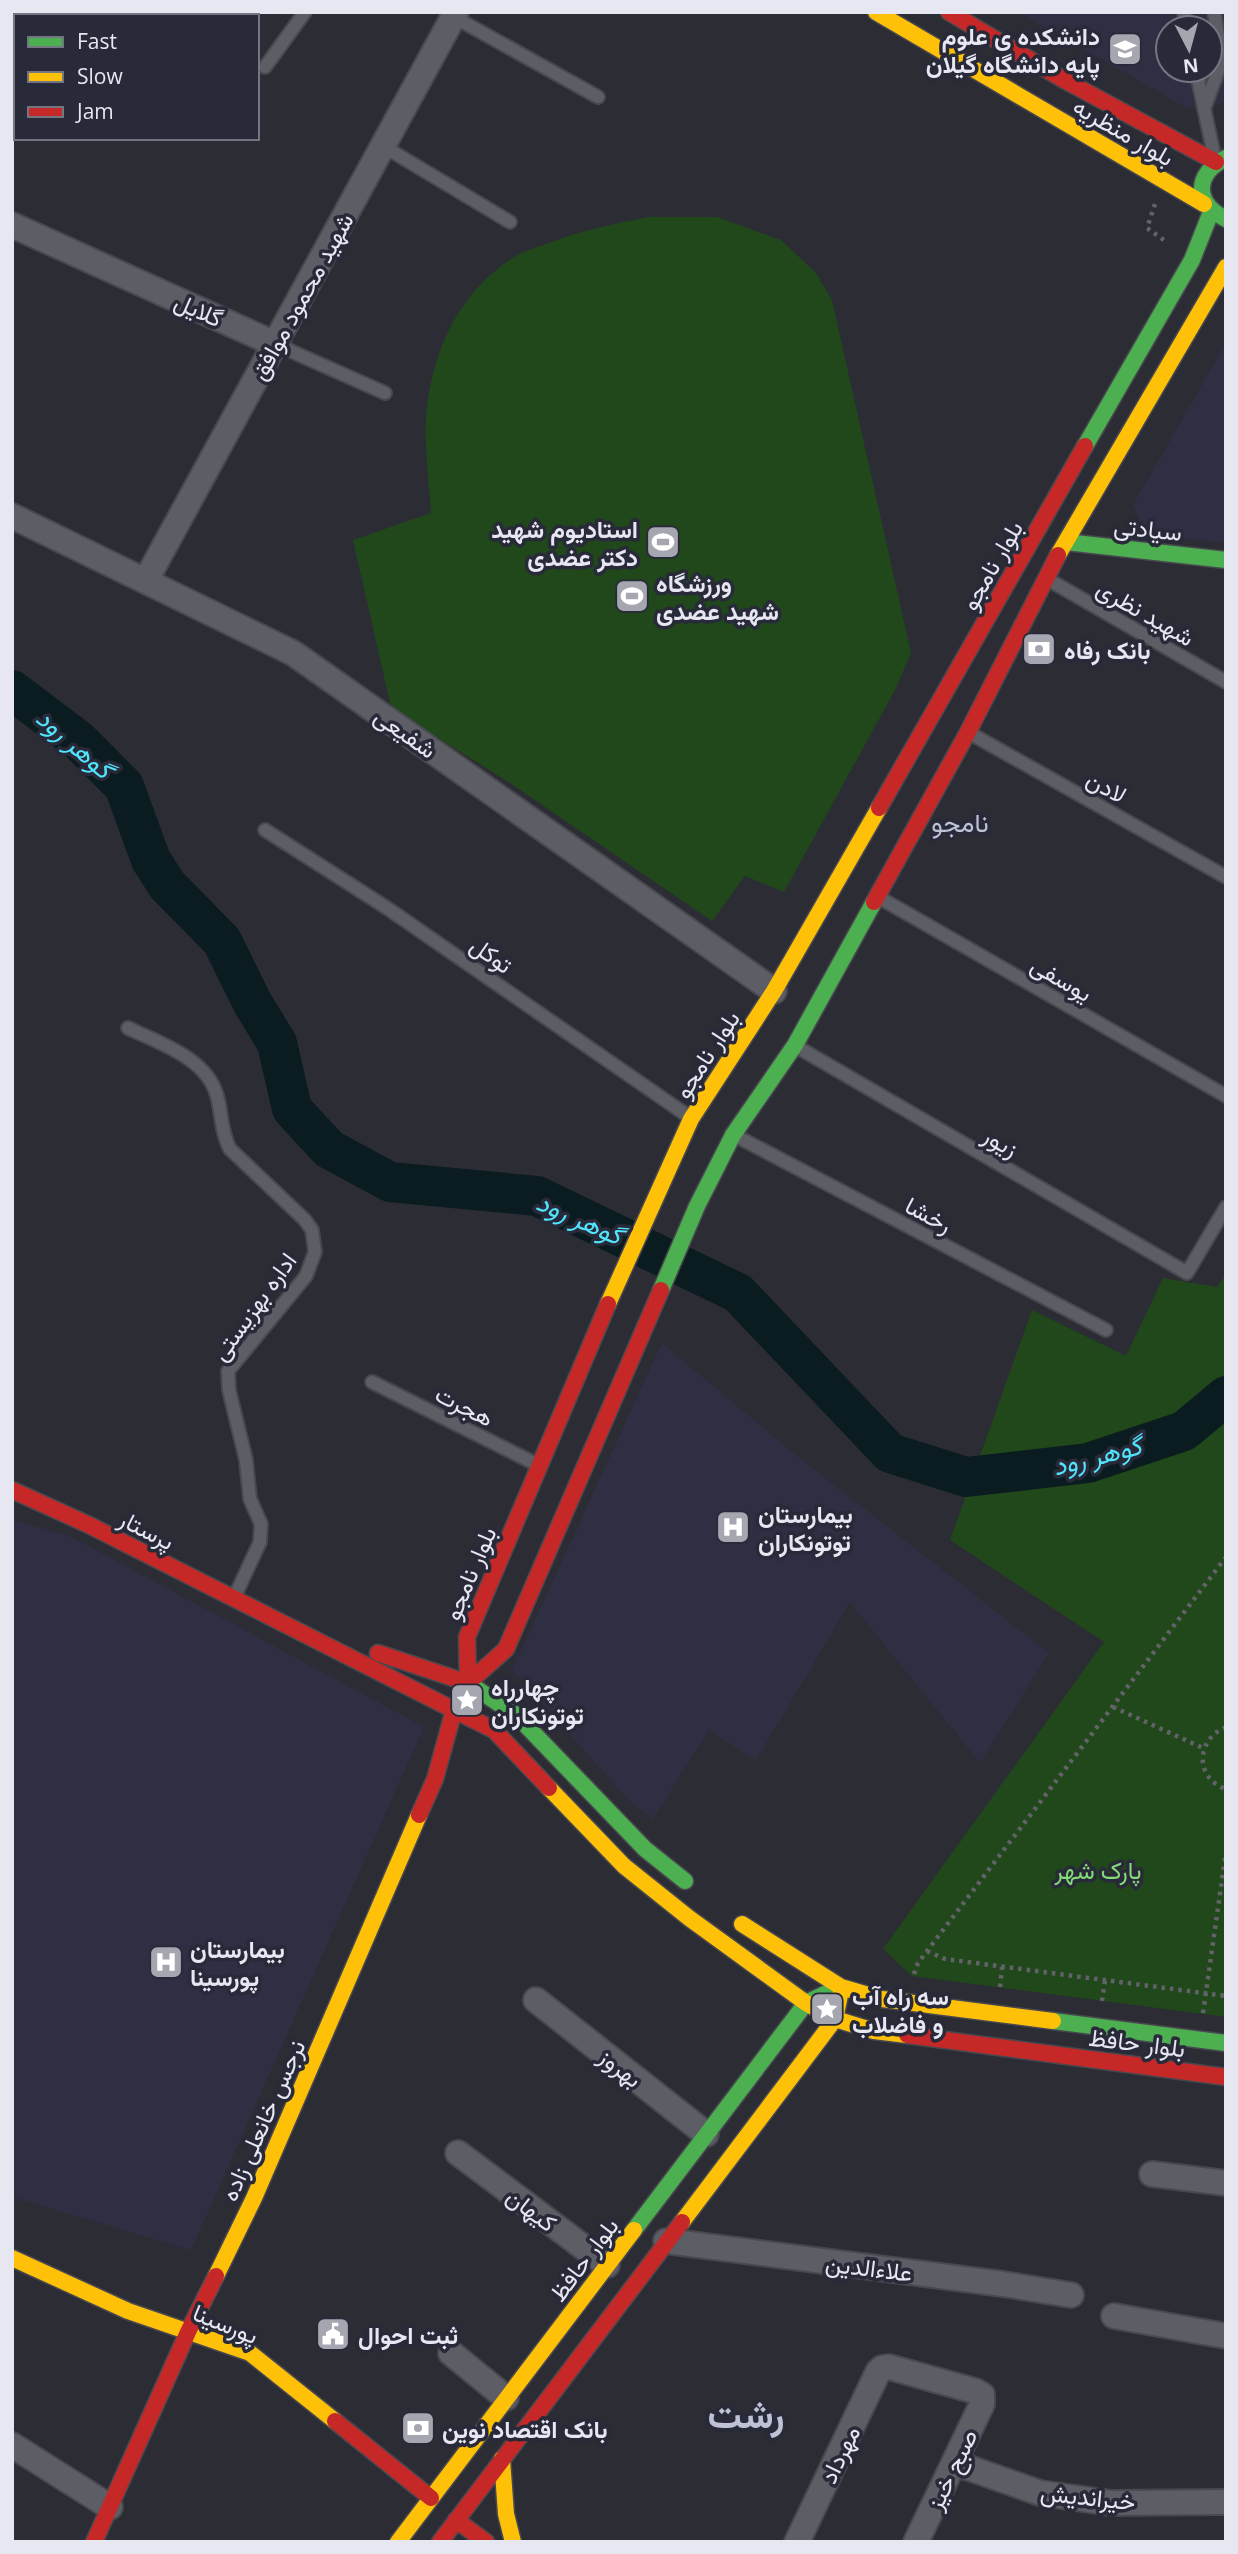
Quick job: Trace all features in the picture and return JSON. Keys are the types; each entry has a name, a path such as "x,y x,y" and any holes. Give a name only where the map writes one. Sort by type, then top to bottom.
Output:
{"main road":[{"name":"بلوار منظریه","path":"876,12 1056,97 1221,160"},
{"name":"بلوار منظریه","path":"949,12 1056,97 1214,212"},
{"name":"بلوار نامجو","path":"468,1683 467,1637 625,1263 691,1119 774,991 1192,260 1214,212 1203,181 1221,160"},
{"path":"698,1891 645,1849 516,1715 468,1683 506,1649 653,1279 697,1206 733,1135 795,1045 968,732 1045,578 1226,267"},
{"path":"1135,359 1163,375"},
{"name":"سیادتی","path":"1066,542 1226,559"},
{"path":"625,1263 653,1279"},
{"name":"پرستار","path":"12,1490 89,1525 454,1710"},
{"name":"پرستار","path":"260,1613 468,1683"},
{"name":"نرجس خانعلی زاده","path":"94,2542 188,2332 254,2198 430,1792 454,1710 468,1683"},
{"name":"بلوار حافظ","path":"454,1710 494,1730 624,1866 689,1918 806,2003 835,2019 874,2031 1226,2077"},
{"name":"بلوار حافظ","path":"728,1914 778,1949 841,1987 882,1999 1226,2043"},
{"name":"بلوار حافظ","path":"440,2542 444,2509 506,2398 806,2003 841,1987"},
{"name":"بلوار حافظ","path":"398,2542 444,2509 502,2459 835,2019 841,1987"},
{"name":"پورسینا","path":"12,2258 128,2311 250,2354 486,2542"},
{"path":"502,2459 506,2514 513,2542"}],"street":[{"name":"شهید محمود موافق","path":"146,580 455,15"},
{"name":"گلایل","path":"12,225 275,344"},
{"name":"شفیعی","path":"12,516 293,653 774,991"},
{"name":"بهروز","path":"536,2000 706,2134"},
{"name":"کیهان","path":"458,2153 607,2265"},
{"path":"1152,2174 1226,2183"},
{"name":"علاءالدین","path":"666,2241 1071,2295"},
{"path":"1114,2316 1226,2336"},
{"path":"451,2353 506,2398"},
{"name":"مهرداد","path":"797,2542 882,2368 889,2367 975,2390 982,2395"},
{"name":"صبح خیز","path":"916,2542 982,2404 982,2395"},
{"path":"12,2445 110,2507"},
{"name":"خیراندیش","path":"955,2463 1040,2493 1111,2503 1226,2502"}],"lane":[{"path":"265,67 304,12"},
{"path":"1204,110 1222,60 1214,12"},
{"path":"455,15 598,97"},
{"path":"1199,84 1204,110 1221,160"},
{"path":"383,146 510,222"},
{"name":"گلایل","path":"275,344 385,393"},
{"name":"شهید نظری","path":"1045,578 1226,682"},
{"name":"لادن","path":"968,732 1226,877"},
{"name":"توکل","path":"265,830 387,908 691,1119"},
{"name":"یوسفی","path":"878,896 1226,1096"},
{"name":"اداره بهزیستی","path":"128,1028 185,1056 208,1077 217,1094 226,1142 230,1149 305,1220 315,1241 312,1265 306,1276 228,1371 229,1390 246,1460 250,1499 262,1532 234,1599"},
{"name":"زیور","path":"795,1045 1186,1273 1226,1207"},
{"name":"رخشا","path":"733,1135 1106,1330"},
{"name":"هجرت","path":"372,1382 539,1466"}],"path":[{"path":"905,2002 918,1963 1226,1557"},
{"path":"1113,1707 1203,1748"},
{"path":"1226,1727 1209,1738 1203,1748 1202,1761 1212,1782 1226,1789"},
{"path":"1202,2021 1226,1852"},
{"path":"927,1951 945,1959 1226,1996"},
{"path":"999,1995 1002,1967"},
{"path":"1101,2008 1105,1980"}],"shaded area":[{"name":"دانشکده ی علوم پایه دانشگاه گیلان","path":"1019,12 1226,12 1226,102 1204,109 1185,107"},
{"path":"1226,343 1226,543 1146,534 1133,505"},
{"name":"بیمارستان توتونکاران","path":"662,1343 792,1452 1049,1653 980,1763 850,1602 756,1760 709,1730 652,1820 625,1796 512,1670"},
{"name":"بیمارستان پورسینا","path":"12,1520 70,1536 424,1727 191,2250 12,2197"}],"green space":[{"name":"ورزشگاه شهید عضدی","path":"649,217 717,217 781,240 816,273 832,300 911,653 895,690 784,892 745,876 712,921 510,783 403,716 390,703 353,540 431,513 426,433 431,383 444,340 454,320 480,285 497,269 527,251 558,239"},
{"name":"پارک شهر","path":"1226,1274 1226,2017 912,1976 883,1949 1104,1642 950,1540 1032,1310 1126,1356 1163,1278 1217,1287"}],"waterway":[{"name":"گوهر رود","path":"12,690 78,740 124,786 151,860 167,885 222,941 252,1002 277,1043 292,1109 329,1149 390,1182 537,1196 738,1293 890,1453 966,1477 1088,1463 1184,1431 1226,1396"}],"traffic: fast":[{"path":"1226,158 1208,172 1202,188 1208,205 1226,219"},
{"path":"1085,446 1192,260 1211,212"},
{"path":"1066,542 1226,560"},
{"path":"661,1290 697,1206 733,1135 795,1045 874,902"},
{"path":"468,1683 516,1715 645,1849 685,1881"},
{"path":"634,2230 806,2003 829,1992"},
{"path":"1053,2021 1226,2043"}],"traffic: slow":[{"path":"876,12 1204,204"},
{"path":"1058,555 1226,267"},
{"path":"608,1304 691,1119 774,991 879,808"},
{"path":"549,1788 624,1866 689,1918 806,2003 835,2019 874,2031 907,2035"},
{"path":"216,2276 254,2198 419,1815"},
{"path":"742,1924 841,1987 882,1999 1053,2021"},
{"path":"682,2222 835,2019 840,1995"},
{"path":"398,2542 634,2230"},
{"path":"12,2258 128,2311 250,2353 335,2421"},
{"path":"502,2459 506,2514 513,2542"}],"traffic: jam":[{"path":"949,12 1066,81 1216,162"},
{"path":"879,808 1085,446"},
{"path":"874,902 968,732 1058,555"},
{"path":"549,1788 494,1730 454,1710 468,1683 506,1649 661,1290"},
{"path":"468,1683 467,1637 608,1304"},
{"path":"12,1490 89,1525 454,1710 435,1779 419,1815"},
{"path":"378,1653 468,1683"},
{"path":"907,2035 1226,2077"},
{"path":"440,2542 682,2222"},
{"path":"94,2542 188,2332 216,2276"},
{"path":"335,2421 431,2498"},
{"path":"456,2520 486,2542"}],"place":[{"name":"دانشکده ی علوم پایه دانشگاه گیلان","path":"1125,49"},
{"name":"استادیوم شهید دکتر عضدی","path":"663,542"},
{"name":"ورزشگاه شهید عضدی","path":"632,596"},
{"name":"بانک رفاه","path":"1039,649"},
{"name":"بیمارستان توتونکاران","path":"733,1527"},
{"name":"چهارراه توتونکاران","path":"467,1700"},
{"name":"بیمارستان پورسینا","path":"166,1962"},
{"name":"سه راه آب و فاضلاب","path":"827,2009"},
{"name":"ثبت احوال","path":"333,2334"},
{"name":"بانک اقتصاد نوین","path":"418,2428"}],"district":[{"name":"نامجو","path":"960,822"},
{"name":"رشت","path":"746,2413"}]}
